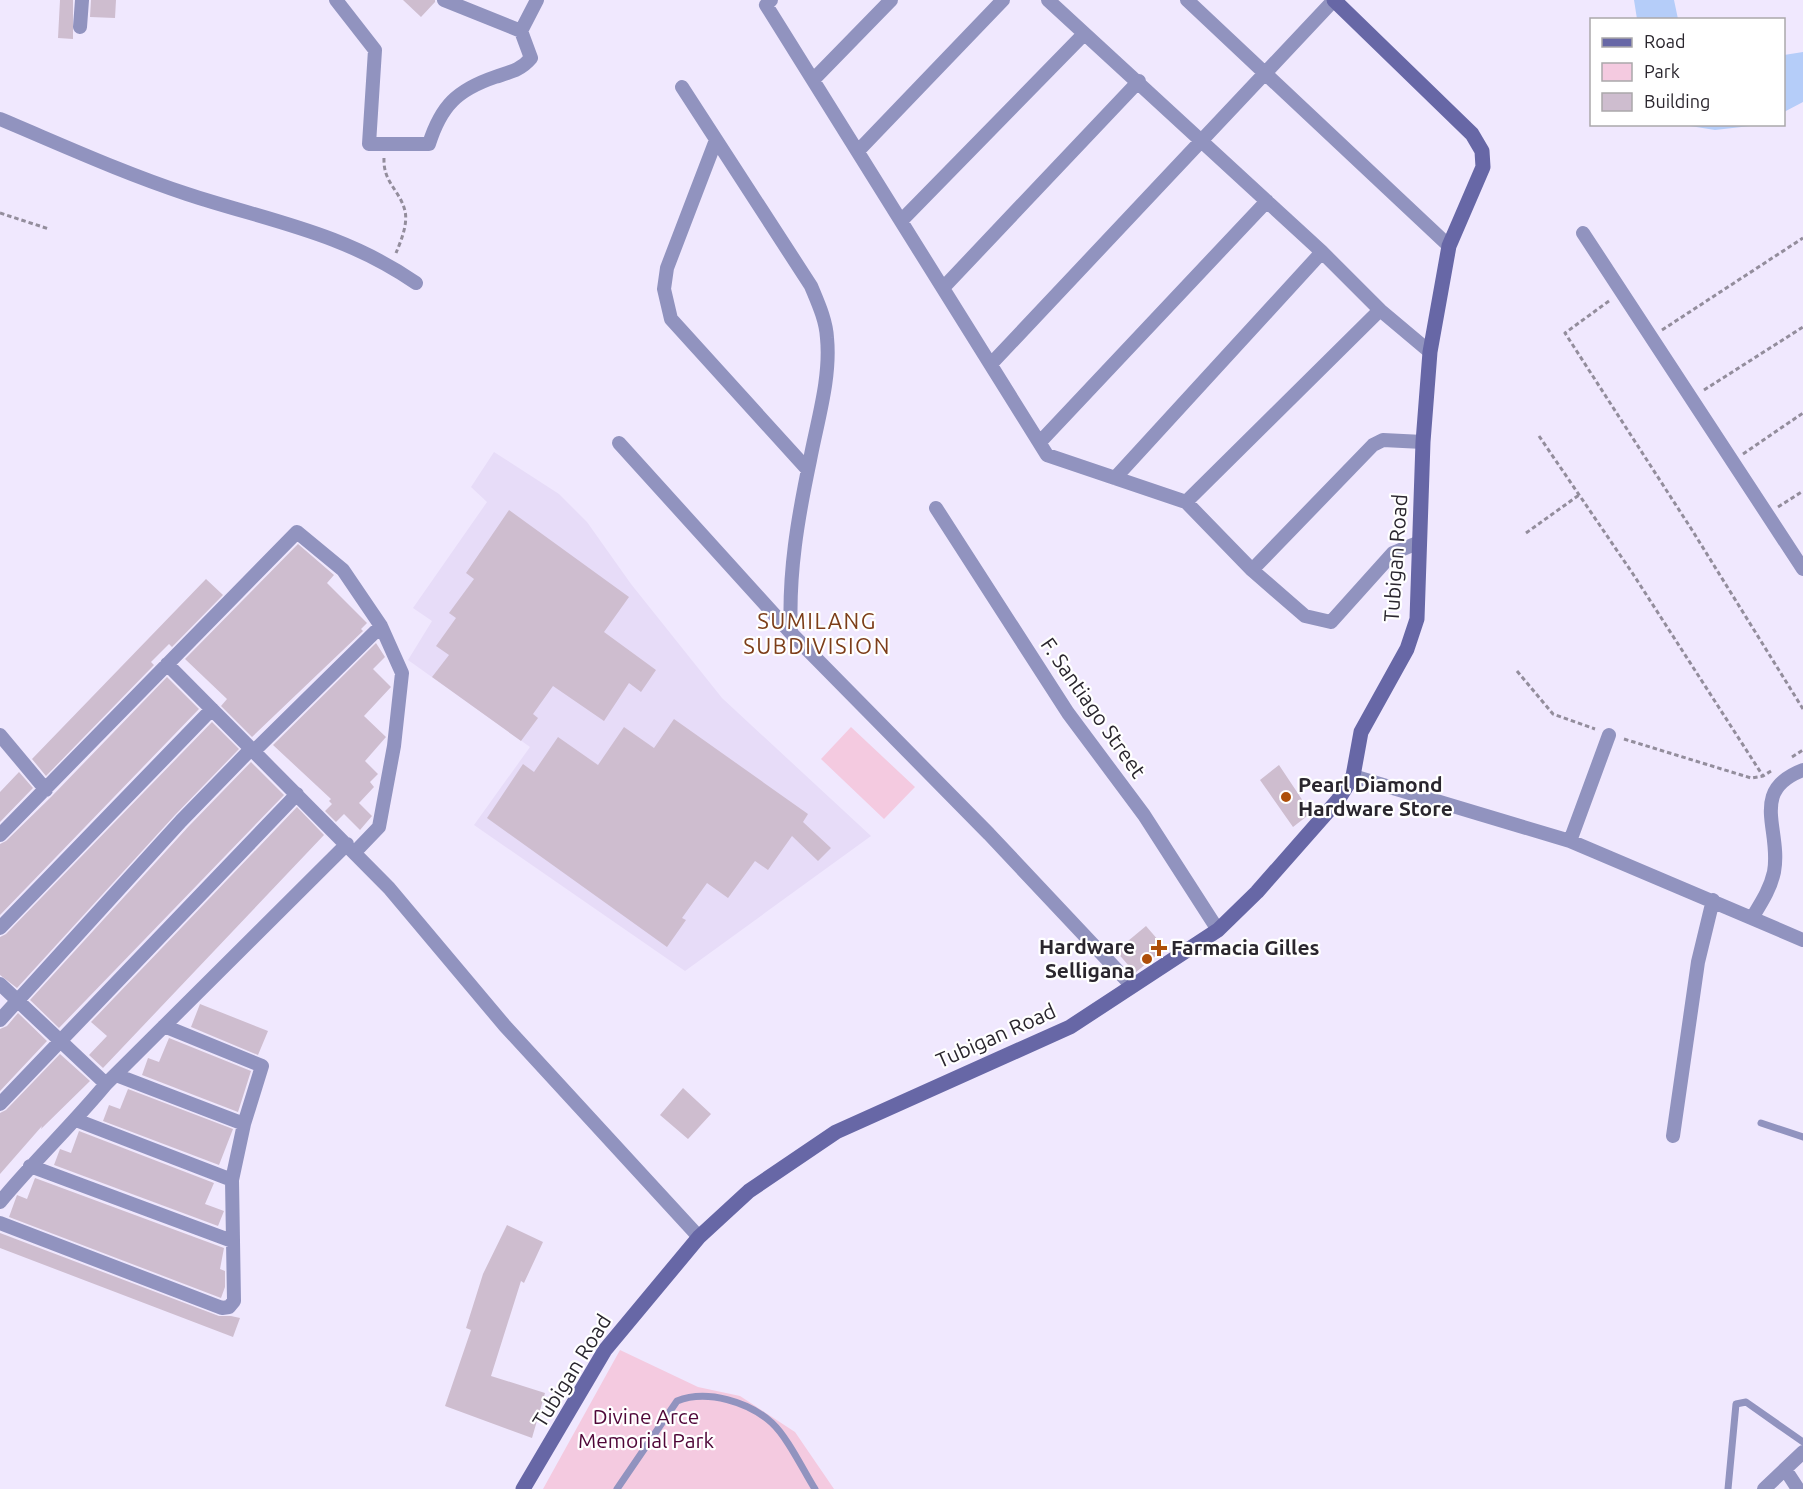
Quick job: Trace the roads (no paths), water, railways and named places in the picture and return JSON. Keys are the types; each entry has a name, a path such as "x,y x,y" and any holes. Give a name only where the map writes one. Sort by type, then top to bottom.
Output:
{"street":[{"path":"80,27 82,0"},
{"path":"336,0 375,50 369,144 384,145 429,144 448,102 475,84 523,68 531,58 528,42 521,31 444,0"},
{"path":"521,31 537,0"},
{"path":"771,0 766,5 1047,455 1186,502 1252,570 1305,616 1331,622 1393,553 1420,542"},
{"path":"813,80 891,0"},
{"path":"858,151 1003,0"},
{"path":"1048,0 1139,81 1322,252 1380,310 1430,352"},
{"path":"1187,0 1449,246"},
{"path":"991,364 1334,0"},
{"name":"Tubigan Road","path":"523,1489 605,1350 699,1237 749,1191 836,1132 1070,1027 1218,930 1257,892 1338,800 1353,776 1361,732 1407,649 1417,619 1423,442 1430,352 1449,246 1483,167 1482,151 1472,134 1334,0"},
{"path":"901,221 1084,34"},
{"path":"943,288 1139,81"},
{"path":"682,87 811,286 822,314 828,339 792,570 791,633"},
{"path":"0,119 169,187 308,228 368,253 416,283"},
{"path":"716,140 667,268 664,289 671,319 808,470"},
{"path":"1040,442 1267,201"},
{"path":"1583,233 1803,568"},
{"path":"1114,478 1322,252"},
{"path":"1186,502 1380,310"},
{"path":"1252,570 1373,445 1383,440 1423,442"},
{"path":"619,443 791,633 989,834 1132,986"},
{"name":"F. Santiago Street","path":"936,508 1061,704 1144,815 1218,930"},
{"path":"0,836 297,532 343,570 381,626 402,674 396,736 379,826 351,848 164,1026 111,1079 76,1120 30,1166 0,1202"},
{"path":"0,1020 182,821 381,626"},
{"path":"167,664 351,848 505,1026 699,1237"},
{"path":"0,928 212,709"},
{"path":"0,735 46,790"},
{"path":"1570,841 1609,735"},
{"path":"1752,918 1766,896 1774,869 1771,796 1782,781 1803,770"},
{"path":"1353,776 1570,841 1803,940"},
{"path":"0,1104 297,794"},
{"path":"1673,1136 1698,962 1713,900"},
{"path":"0,984 60,1041 111,1079 244,1124"},
{"path":"0,1223 222,1308 230,1307 234,1301 232,1180 244,1124 262,1066 164,1026"},
{"path":"76,1120 232,1180"},
{"path":"30,1166 232,1241"},
{"path":"1764,1489 1803,1452"},
{"path":"1785,1469 1798,1489"}],"lane":[{"path":"1761,1123 1803,1137"},
{"path":"617,1489 677,1401 689,1396 715,1398 744,1405 772,1424 815,1489"},
{"path":"1728,1489 1736,1404 1746,1401 1803,1442"}],"water":[{"path":"1634,0 1674,0 1678,18 1637,18"},
{"path":"1803,52 1803,102 1785,111 1785,55"},
{"path":"1690,126 1750,126 1715,130"}],"place":[{"name":"Pearl Diamond Hardware Store","path":"1286,797"},
{"name":"Farmacia Gilles","path":"1159,948"},
{"name":"Hardware Selligana","path":"1147,959"}],"district":[{"name":"SUMILANG SUBDIVISION","path":"817,634"}],"park label":[{"name":"Divine Arce Memorial Park","path":"646,1429"}]}
